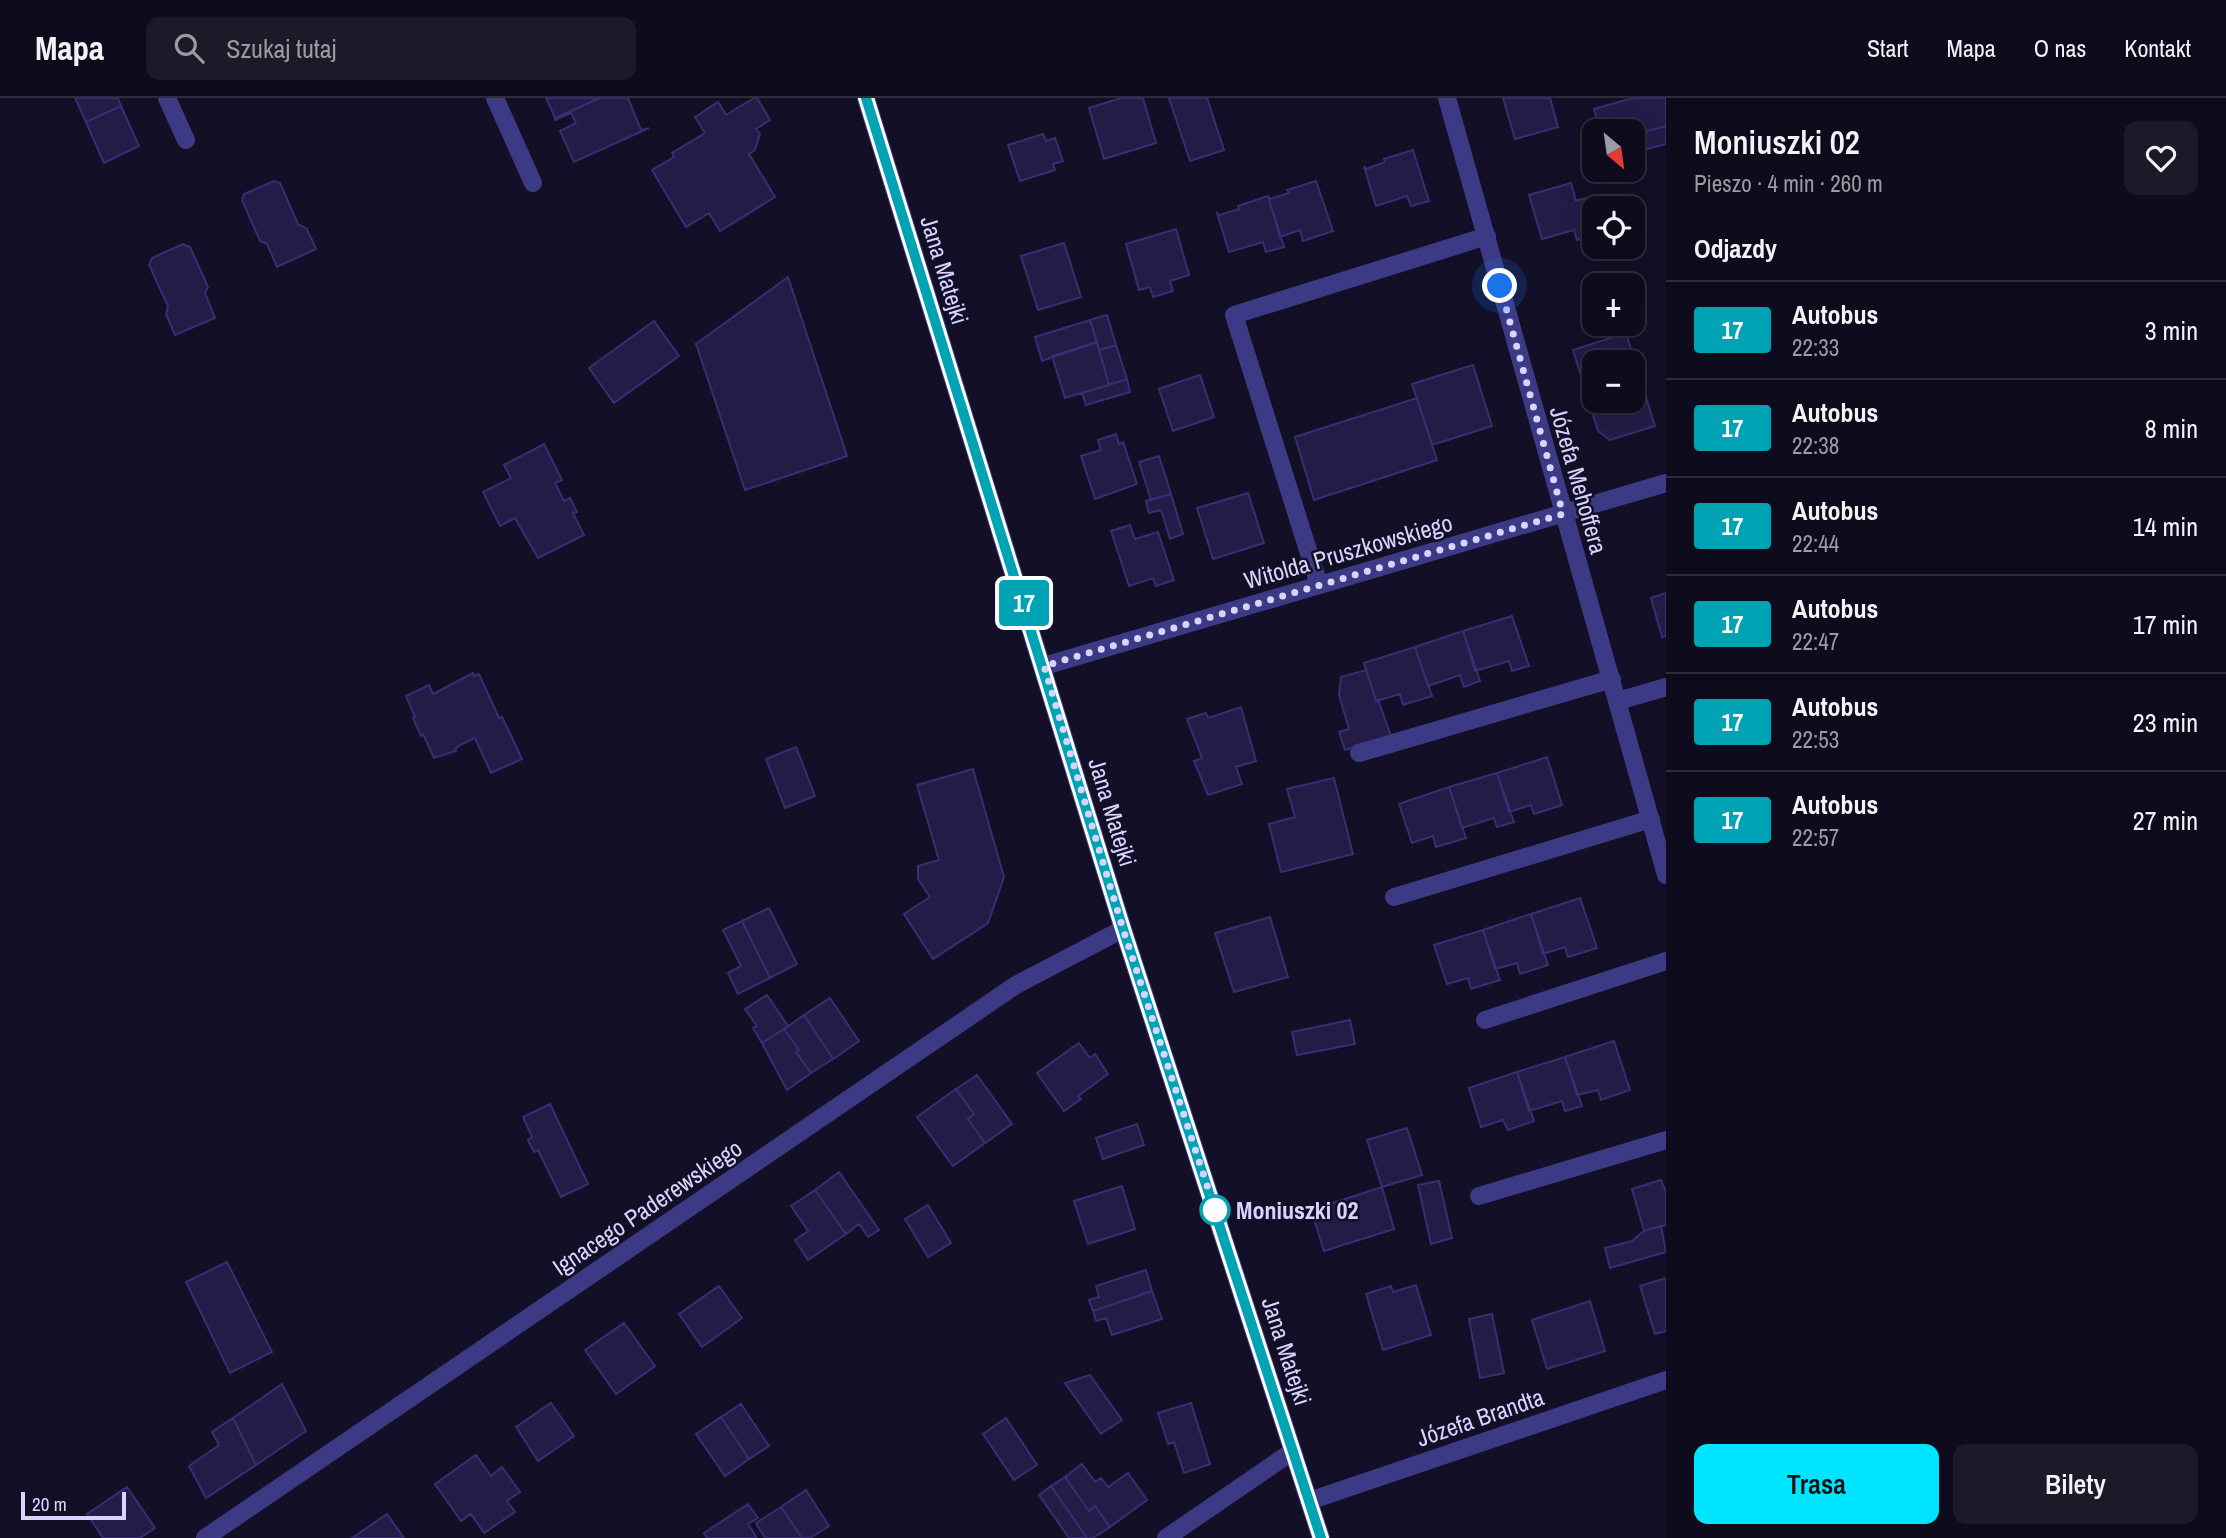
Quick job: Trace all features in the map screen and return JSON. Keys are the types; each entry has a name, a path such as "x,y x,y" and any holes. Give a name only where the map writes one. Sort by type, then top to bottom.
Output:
{"street":[{"path":"167,98 186,139"},
{"path":"495,98 533,183"},
{"name":"Jana Matejki","path":"866,98 1044,666 1123,929 1321,1538"},
{"name":"Józefa Mehoffera","path":"1447,98 1665,868"},
{"path":"1319,585 1234,315 1487,236"},
{"name":"Witolda Pruszkowskiego","path":"1044,666 1666,483"},
{"path":"1359,753 1612,679"},
{"path":"1618,701 1666,687"},
{"path":"1394,897 1651,819"},
{"name":"Ignacego Paderewskiego","path":"205,1538 1016,985 1123,929"},
{"path":"1485,1020 1666,961"},
{"path":"1479,1196 1666,1140"},
{"name":"Józefa Brandta","path":"1309,1501 1666,1380"},
{"path":"1166,1538 1293,1451"}],"building":[{"path":"75,98 118,98 121,106 86,122"},
{"path":"546,98 600,98 555,118"},
{"path":"600,98 628,98 641,130 649,128 574,162 560,131 576,123 571,113 555,118"},
{"path":"757,98 770,120 756,129 760,134 755,150 749,154 775,197 720,231 709,213 686,227 652,170 674,157 672,153 705,133 695,117 718,102 726,115"},
{"path":"1121,98 1143,98 1156,143 1104,159 1089,108"},
{"path":"1169,98 1207,98 1224,150 1190,161"},
{"path":"1503,98 1550,98 1558,127 1515,139"},
{"path":"1633,98 1666,98 1666,126 1645,132 1645,119 1597,119 1594,109"},
{"path":"121,106 139,146 104,163 86,122"},
{"path":"1666,126 1666,144 1645,150 1645,132"},
{"path":"1043,134 1046,141 1055,138 1063,161 1053,164 1055,170 1020,181 1008,145"},
{"path":"1413,150 1429,201 1411,206 1407,196 1376,206 1364,166 1366,169 1385,162 1384,159"},
{"path":"274,181 280,183 298,224 307,229 316,249 277,267 267,244 260,241 242,200 244,194"},
{"path":"1316,181 1333,231 1303,241 1300,230 1280,237 1268,196 1270,199 1289,193 1287,190"},
{"path":"1571,183 1576,201 1582,199 1582,238 1577,240 1574,230 1542,239 1529,195"},
{"path":"1268,196 1284,247 1266,252 1263,242 1229,252 1217,213 1220,215 1239,209 1238,206"},
{"path":"1176,229 1189,275 1170,281 1173,291 1153,297 1150,287 1139,290 1126,244"},
{"path":"1064,243 1081,297 1038,310 1021,256"},
{"path":"183,244 190,247 208,287 205,293 215,318 175,335 166,314 168,306 149,265 152,258"},
{"path":"788,277 847,456 745,490 696,344"},
{"path":"1107,315 1116,345 1099,350 1090,320"},
{"path":"1090,320 1097,342 1042,361 1035,337"},
{"path":"654,321 679,356 614,403 589,368"},
{"path":"1617,336 1627,336 1631,350 1582,350 1582,379 1573,350"},
{"path":"1097,342 1109,385 1065,398 1052,356"},
{"path":"1116,345 1127,379 1109,385 1099,350"},
{"path":"1473,365 1492,426 1432,445 1412,384"},
{"path":"1200,375 1214,417 1173,431 1159,389"},
{"path":"1127,379 1130,392 1086,405 1082,393"},
{"path":"1645,394 1655,426 1610,440 1598,431 1592,413 1645,413"},
{"path":"1417,398 1437,460 1314,500 1295,437"},
{"path":"1116,434 1119,444 1123,442 1137,484 1095,499 1081,456 1101,450 1098,440"},
{"path":"544,444 562,480 555,483 564,501 570,498 577,512 573,513 584,535 538,558 515,518 500,526 483,492 511,478 504,465"},
{"path":"1159,456 1171,494 1151,500 1139,462"},
{"path":"1248,493 1264,543 1213,559 1197,508"},
{"path":"1171,494 1183,534 1170,539 1161,510 1149,513 1146,501"},
{"path":"1130,525 1135,539 1158,532 1174,580 1156,586 1153,578 1129,586 1111,531"},
{"path":"1666,593 1666,636 1662,637 1651,598"},
{"path":"1512,616 1529,666 1512,671 1509,661 1475,671 1463,631"},
{"path":"1463,631 1480,681 1464,687 1460,675 1428,686 1415,647"},
{"path":"1415,647 1432,696 1403,705 1400,694 1376,701 1364,663"},
{"path":"1366,670 1391,736 1345,750 1339,732 1349,729 1339,695 1341,677"},
{"path":"473,673 474,676 479,674 522,759 491,773 475,738 460,745 456,751 434,758 423,734 421,736 406,696 429,685 433,694"},
{"path":"1241,707 1256,761 1236,767 1242,784 1208,795 1194,761 1202,758 1187,719 1206,713 1208,718"},
{"path":"796,747 815,796 785,808 766,759"},
{"path":"1547,757 1562,805 1534,814 1531,805 1509,812 1497,773"},
{"path":"973,769 1004,877 988,923 933,959 904,914 930,897 918,879 918,866 939,860 917,785"},
{"path":"1497,773 1514,822 1497,827 1494,818 1462,828 1449,787"},
{"path":"1334,778 1353,854 1281,872 1269,824 1295,817 1287,789"},
{"path":"1449,787 1466,838 1436,847 1433,836 1412,843 1399,804"},
{"path":"1580,898 1597,948 1568,957 1565,947 1543,954 1531,914"},
{"path":"769,908 797,964 770,978 742,921"},
{"path":"1531,914 1548,965 1520,974 1517,963 1495,969 1483,930"},
{"path":"1270,917 1288,977 1234,992 1215,933"},
{"path":"742,921 770,978 738,994 728,973 741,966 723,930"},
{"path":"1483,930 1500,980 1471,989 1468,978 1447,984 1434,945"},
{"path":"767,995 788,1026 762,1043 753,1028 757,1026 745,1009"},
{"path":"830,998 859,1041 833,1059 804,1015"},
{"path":"804,1015 833,1059 811,1073 784,1029"},
{"path":"1350,1020 1355,1044 1297,1055 1292,1032"},
{"path":"784,1029 811,1073 787,1090 762,1043"},
{"path":"1614,1041 1630,1090 1601,1100 1598,1090 1577,1095 1565,1057"},
{"path":"1079,1043 1090,1058 1095,1054 1108,1074 1078,1096 1081,1099 1064,1111 1037,1073"},
{"path":"1565,1057 1582,1106 1565,1111 1562,1101 1529,1111 1517,1072"},
{"path":"1517,1072 1534,1121 1508,1130 1503,1120 1481,1127 1469,1088"},
{"path":"977,1075 1012,1124 985,1143 968,1119 974,1114 956,1089"},
{"path":"956,1089 974,1114 968,1119 985,1143 953,1166 917,1117"},
{"path":"550,1104 588,1184 561,1197 538,1150 534,1152 528,1140 532,1137 523,1117"},
{"path":"1137,1124 1144,1145 1103,1159 1096,1138"},
{"path":"1407,1128 1422,1175 1382,1187 1367,1140"},
{"path":"839,1172 879,1230 868,1237 859,1224 846,1234 815,1190"},
{"path":"1661,1180 1666,1192 1666,1225 1644,1231 1632,1189"},
{"path":"1439,1181 1452,1238 1431,1244 1418,1185"},
{"path":"1122,1186 1135,1229 1088,1244 1074,1201"},
{"path":"1382,1187 1394,1229 1324,1251 1311,1210"},
{"path":"815,1190 846,1234 808,1260 795,1240 808,1231 791,1206"},
{"path":"928,1205 951,1243 928,1257 905,1219"},
{"path":"1661,1226 1666,1252 1610,1268 1605,1248 1632,1241 1644,1231"},
{"path":"227,1262 272,1352 230,1373 186,1282"},
{"path":"1146,1270 1152,1291 1093,1311 1089,1300 1099,1297 1096,1286"},
{"path":"1666,1278 1666,1331 1655,1334 1640,1286"},
{"path":"1416,1285 1431,1335 1383,1350 1366,1294 1391,1286 1393,1292"},
{"path":"719,1286 742,1318 702,1347 679,1314"},
{"path":"1152,1291 1162,1319 1112,1335 1106,1318 1096,1321 1093,1311"},
{"path":"1590,1301 1605,1351 1547,1369 1532,1320"},
{"path":"1492,1314 1504,1373 1480,1378 1469,1319"},
{"path":"624,1323 655,1366 616,1394 585,1350"},
{"path":"1090,1375 1122,1420 1101,1434 1065,1383"},
{"path":"282,1384 306,1431 256,1465 233,1418"},
{"path":"551,1403 574,1436 538,1461 516,1427"},
{"path":"1191,1403 1210,1464 1184,1473 1174,1442 1168,1444 1158,1413"},
{"path":"741,1404 769,1446 749,1459 721,1417"},
{"path":"721,1417 749,1459 725,1476 696,1434"},
{"path":"233,1418 256,1465 206,1498 189,1466 219,1445 212,1432"},
{"path":"1006,1418 1037,1465 1014,1480 983,1434"},
{"path":"476,1455 491,1476 502,1467 520,1492 507,1501 515,1512 484,1533 471,1514 461,1521 435,1484"},
{"path":"1082,1464 1095,1482 1101,1478 1108,1487 1128,1473 1147,1500 1110,1527 1095,1506 1089,1511 1065,1477"},
{"path":"1065,1477 1089,1511 1095,1506 1110,1527 1093,1538 1087,1538 1051,1486"},
{"path":"1051,1486 1087,1538 1069,1538 1039,1495"},
{"path":"127,1487 155,1528 140,1538 103,1538 87,1514"},
{"path":"806,1490 829,1526 810,1538 802,1538 781,1507"},
{"path":"748,1504 758,1518 748,1524 757,1538 707,1538 704,1533"},
{"path":"781,1507 802,1538 765,1538 756,1523"},
{"path":"387,1514 404,1538 352,1538"}],"bus line":[{"name":"17","path":"866,98 1123,929 1321,1538"}],"place":[{"name":"Moniuszki 02","path":"1215,1210"}],"route":[{"path":"1215,1210 1217,1216 1123,929 1044,666 1563,514 1500,286"}]}
